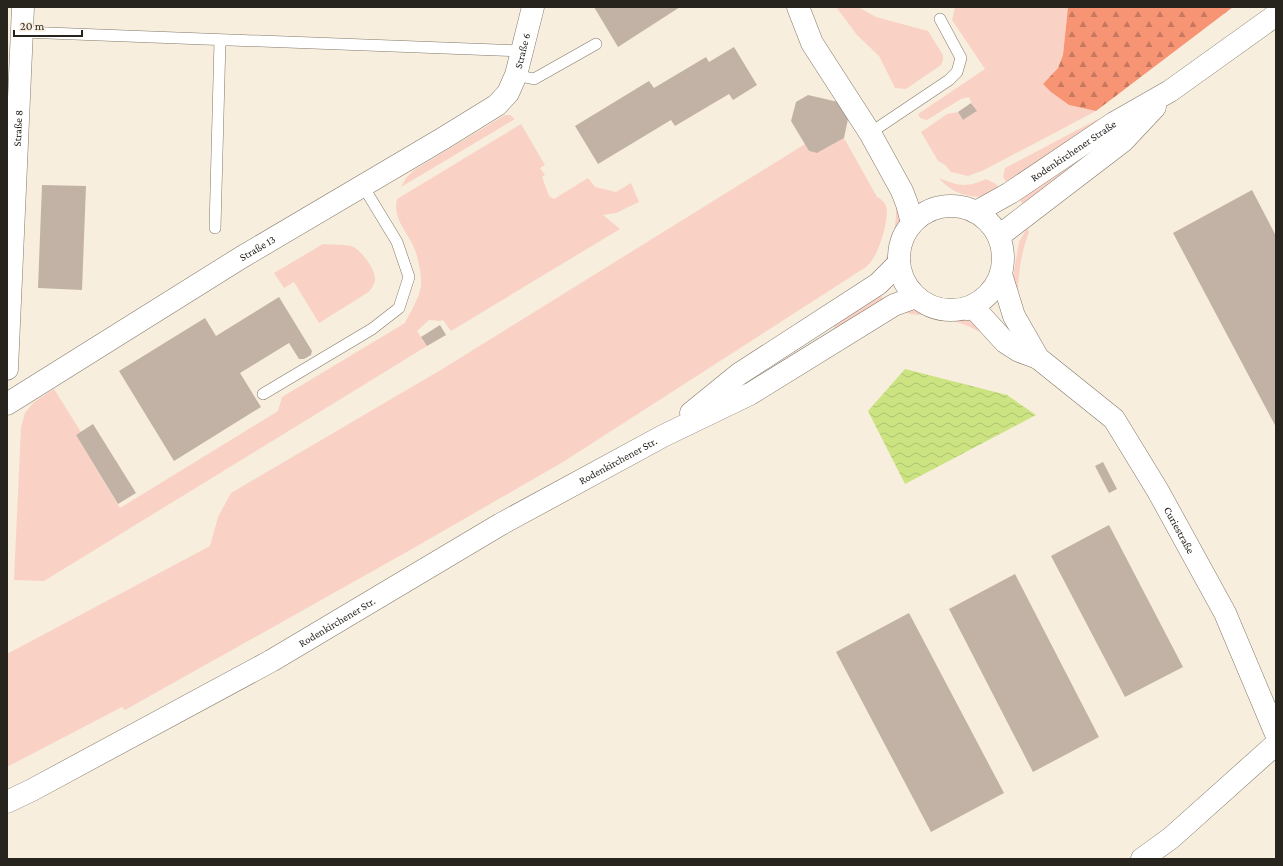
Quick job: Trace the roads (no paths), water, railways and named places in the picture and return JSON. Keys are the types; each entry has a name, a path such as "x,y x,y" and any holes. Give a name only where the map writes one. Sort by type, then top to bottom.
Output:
{"main road":[{"name":"Straße 8","path":"7,369 12,143 23,7"},
{"name":"Straße 6","path":"512,84 533,7"},
{"path":"798,7 812,43 870,132 902,191 912,224"},
{"name":"Rodenkirchener Straße","path":"976,212 1010,193 1114,122 1170,91 1276,15"},
{"name":"Straße 13","path":"7,404 242,256 442,140 497,105 512,84"},
{"name":"Rodenkirchener Straße","path":"999,236 1123,141 1170,91"},
{"path":"954,206 976,212 988,221 999,236 1003,251 1002,274 993,291 978,304 967,309 957,311 935,308 916,297 904,282 899,263 901,244 912,224 930,210 954,206"},
{"path":"663,436 739,374 878,284 899,263"},
{"name":"Curiestraße","path":"1002,274 1014,316 1038,358"},
{"path":"663,436 750,394 894,305 916,297"},
{"name":"Curiestraße","path":"967,309 973,307 1005,342 1038,358 1114,419 1158,491 1225,614 1276,734"},
{"name":"Rodenkirchener Str.","path":"7,802 271,661 501,524 663,436"},
{"path":"1142,859 1171,838 1276,744"}],"lane":[{"path":"870,132 949,80 957,72 961,58 940,19"},
{"path":"22,32 522,51"},
{"path":"215,228 220,40"},
{"path":"512,84 534,80 596,44"},
{"path":"263,394 372,329 399,308 408,277 397,242 363,186"}],"water":[{"path":"905,369 1007,395 1036,415 905,484 868,411"}]}
